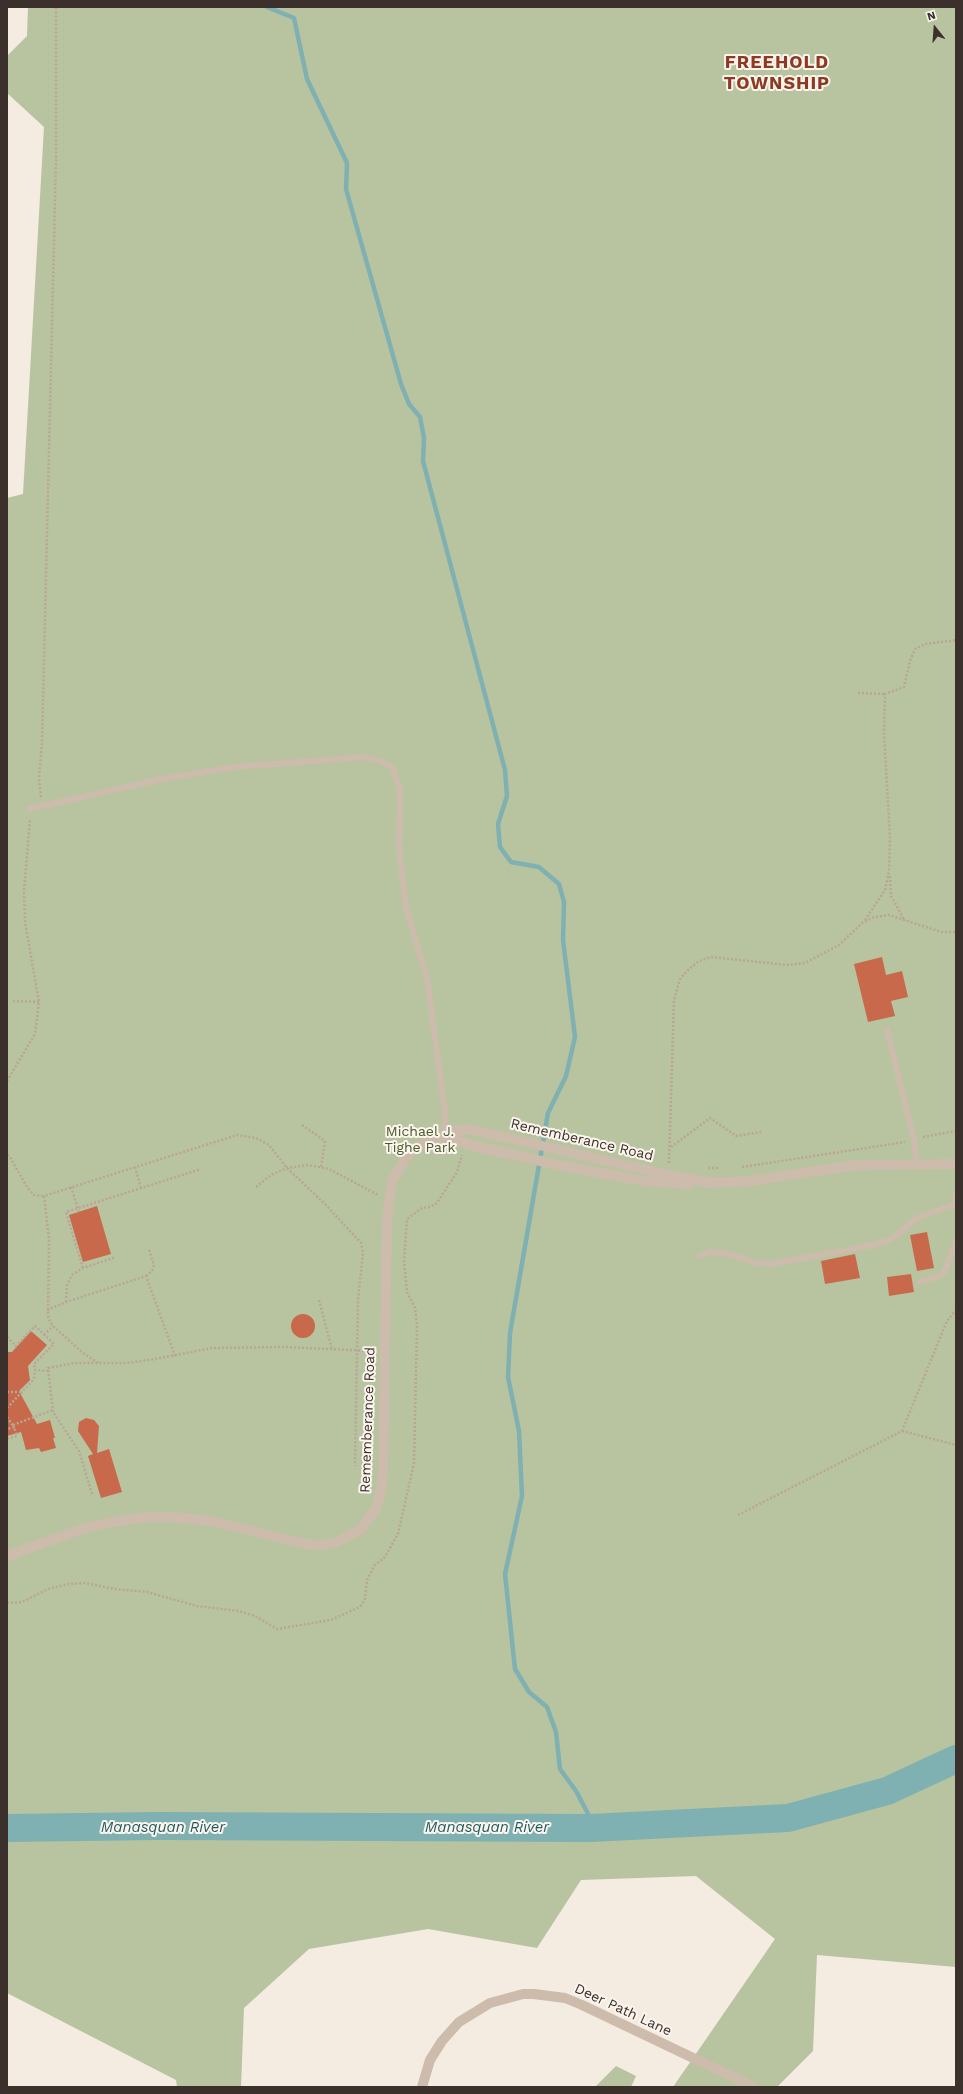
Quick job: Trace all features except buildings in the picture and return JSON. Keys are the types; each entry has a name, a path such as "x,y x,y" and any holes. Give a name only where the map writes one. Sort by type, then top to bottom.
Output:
{"street":[{"name":"Rememberance Road","path":"7,1556 92,1526 125,1519 146,1517 172,1517 211,1521 306,1544 323,1545 337,1542 360,1530 369,1520 380,1496 383,1472 384,1352 389,1201 393,1179 406,1158 414,1149 444,1135 468,1129 673,1176 714,1183"},
{"name":"Rememberance Road","path":"444,1135 465,1143 554,1164 643,1181 676,1184 750,1181 856,1165 917,1163 956,1164"},
{"name":"Deer Path Lane","path":"422,2087 430,2060 442,2041 459,2022 490,2003 515,1996 534,1994 565,1998 582,2005 754,2087"}],"lane":[{"path":"29,809 162,779 235,767 365,757 381,761 392,768 400,790 399,848 406,908 427,978 445,1112 444,1135"},
{"path":"887,1030 914,1140 917,1163"},
{"path":"699,1256 710,1252 725,1252 757,1263 771,1264 878,1244 890,1240 917,1218 956,1205 956,1194"},
{"path":"920,1282 942,1275 948,1266 956,1241"}],"path":[{"path":"7,1081 35,1034 40,1002 25,922 24,891 30,822 29,809 41,798 39,778 42,743 56,158 56,7"},
{"path":"858,693 885,694 904,687 910,661 915,649 925,644 956,640"},
{"path":"885,694 884,733 890,838 889,871 891,896 905,921"},
{"path":"673,1176 669,1162 674,1000 680,979 699,961 711,957 787,966 805,963 839,945 864,922 885,890 889,871"},
{"path":"864,922 874,917 889,916 941,932 956,932"},
{"path":"13,1001 40,1002"},
{"path":"670,1147 710,1118 736,1136 761,1132"},
{"path":"302,1126 325,1141 321,1167"},
{"path":"739,1167 896,1144 956,1131"},
{"path":"7,1155 10,1157 27,1187 34,1195 44,1196 237,1135 256,1138 269,1145 287,1168 325,1204 361,1243 363,1253 358,1300 355,1466"},
{"path":"7,1603 22,1602 48,1589 68,1584 85,1583 114,1589 147,1592 197,1606 239,1611 254,1616 277,1629 331,1620 360,1607 365,1599 367,1580 375,1564 385,1556 398,1534 414,1463 417,1327 415,1308 407,1292 404,1261 407,1219 422,1208 434,1205 445,1192 457,1172 465,1143"},
{"path":"669,1162 676,1163"},
{"path":"256,1187 271,1176 287,1168 308,1165 329,1169 389,1201"},
{"path":"135,1167 141,1188"},
{"path":"704,1168 724,1168"},
{"path":"83,1268 66,1212 201,1169"},
{"path":"71,1187 78,1212"},
{"path":"44,1196 49,1238 48,1318 53,1326 83,1353 98,1363"},
{"path":"47,1310 66,1302 146,1276 152,1271 154,1265 149,1250"},
{"path":"66,1302 67,1285 72,1275 83,1268 116,1257"},
{"path":"146,1276 175,1356"},
{"path":"319,1300 332,1350"},
{"path":"738,1515 902,1431 947,1321 956,1310"},
{"path":"7,1337 16,1346 34,1326 54,1344 34,1364 34,1379 7,1408"},
{"path":"44,1335 53,1326"},
{"path":"92,1494 78,1451 53,1410 48,1368 64,1365 126,1363 175,1356 212,1348 246,1346 384,1352"},
{"path":"35,1370 48,1371"},
{"path":"7,1392 23,1392"},
{"path":"8,1429 53,1410"},
{"path":"7,1417 17,1436 7,1439"},
{"path":"902,1431 956,1445"}],"green space":[{"name":"Michael J. Tighe Park","path":"28,7 956,7 956,1967 817,1955 813,2051 777,2087 673,2087 775,1939 696,1876 581,1880 537,1948 428,1929 309,1949 244,2008 241,2087 177,2087 176,2080 7,1993 7,498 23,494 44,127 7,93 7,56 27,36"},
{"path":"616,2066 636,2076 631,2087 595,2087"}],"waterway":[{"path":"267,7 294,18 307,79 347,163 346,189 401,384 409,404 420,417 424,438 423,461 505,770 507,796 498,824 500,847 511,862 539,867 559,884 564,902 563,940 575,1037 566,1076 548,1113 510,1333 508,1377 519,1431 522,1496 505,1574 515,1669 529,1692 547,1707 556,1732 560,1769 576,1791 595,1827"},
{"name":"Manasquan River","path":"7,1828 159,1826 591,1828 788,1818 887,1791 956,1759"}],"district":[{"name":"FREEHOLD TOWNSHIP","path":"777,73"}]}
